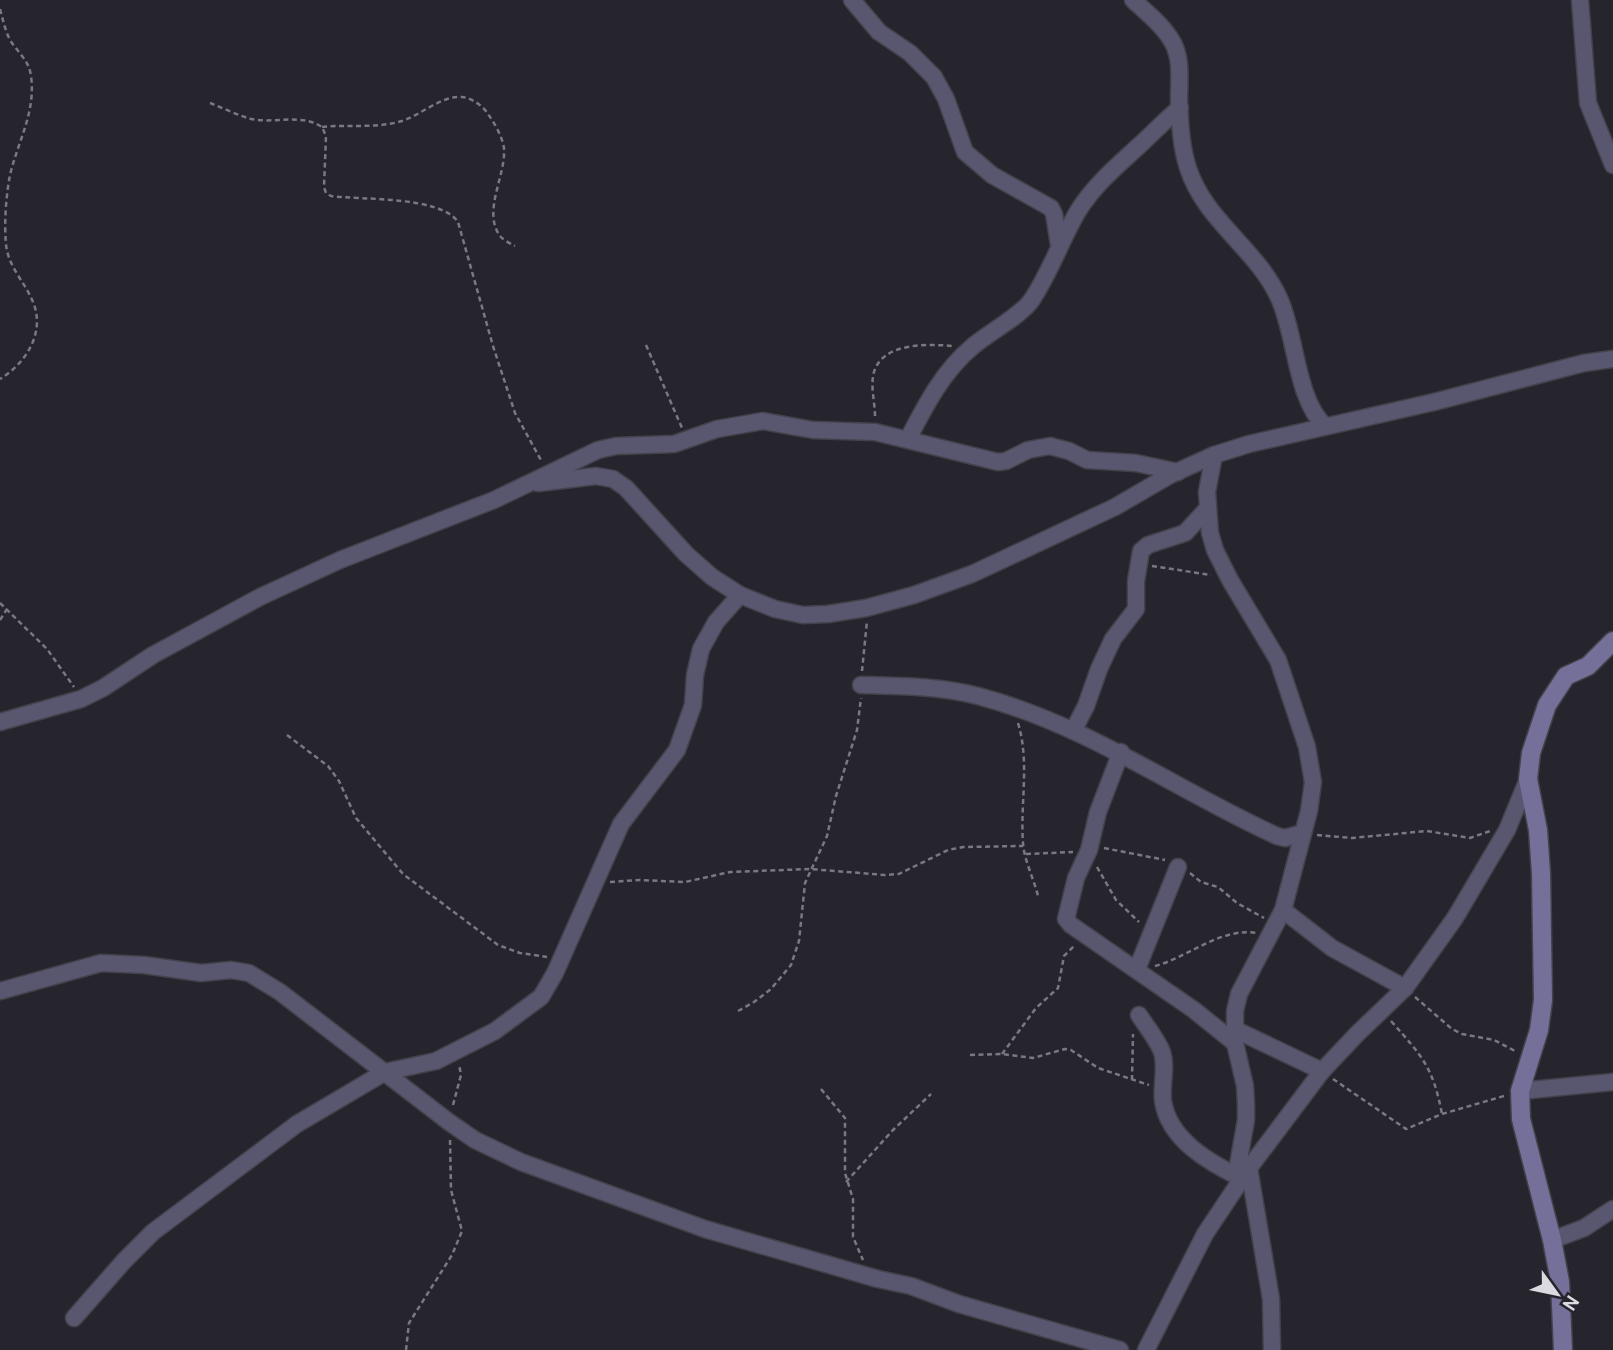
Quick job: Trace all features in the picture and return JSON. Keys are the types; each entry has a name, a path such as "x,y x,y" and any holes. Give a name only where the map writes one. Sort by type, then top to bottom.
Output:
{"street":[{"path":"852,0 879,32 910,52 933,77 946,99 965,152 992,175 1051,208 1059,245"},
{"path":"1133,0 1154,19 1174,44 1179,64 1184,151 1197,190 1268,277 1287,320 1312,410 1325,426"},
{"path":"1580,0 1588,103 1613,165"},
{"path":"908,439 936,388 970,348 1030,302 1079,210 1108,173 1180,108"},
{"path":"525,485 596,476 613,479 626,488 685,554 712,577 740,595 803,615 866,608 914,595 972,574 1115,507 1213,455 1584,363 1613,359"},
{"path":"0,722 81,698 103,688 153,655 260,597 340,560 494,500 579,457 607,448 660,445 687,440 717,429 763,422 813,430 875,432 998,462 1028,450 1049,446 1087,460 1136,463 1178,472"},
{"path":"1213,455 1208,479 1207,509 1215,550 1278,660 1307,747 1313,782 1310,811 1283,910 1239,993 1234,1036 1246,1105 1242,1174 1271,1299 1272,1350"},
{"path":"1073,731 1114,639 1136,609 1138,564 1145,547 1185,533 1207,509"},
{"path":"74,1318 116,1269 153,1232 297,1124 385,1072 436,1061 455,1052 495,1031 534,1004 548,988 621,824 677,750 693,705 695,675 701,649 716,622 740,595"},
{"path":"1146,1350 1205,1234 1242,1174 1322,1071 1405,988 1455,918 1507,830 1528,779 1531,753 1547,705 1566,676 1588,666 1613,641"},
{"path":"861,685 951,690 1013,706 1121,752 1277,836 1285,838 1303,833"},
{"path":"1121,752 1098,812 1091,855 1076,878 1066,919 1234,1036 1322,1071"},
{"path":"1528,779 1538,830 1541,873 1543,1000 1539,1030 1520,1091 1521,1119 1560,1282 1563,1350"},
{"path":"1137,969 1178,867"},
{"path":"1283,910 1332,948 1405,988"},
{"path":"0,991 101,963 144,965 201,973 231,970 250,973 280,992 449,1122 475,1140 521,1161 718,1233 877,1279 912,1286 959,1304 1120,1350"},
{"path":"1139,1014 1162,1052 1167,1114 1180,1135 1205,1158 1242,1174"},
{"path":"1520,1091 1613,1082"},
{"path":"1552,1240 1584,1228 1613,1209"}],"path":[{"path":"0,9 9,37 30,67 32,78 33,101 10,176 6,245 10,263 34,305 36,319 29,353 0,379"},
{"path":"209,103 264,121 303,120 322,127 351,124 371,127 415,117 453,98 470,99 484,108 496,124 503,146 504,162 494,220 497,233 515,246"},
{"path":"322,127 326,136 326,193 356,200 409,202 454,215 516,413 542,462 558,468"},
{"path":"646,345 687,440"},
{"path":"875,432 872,388 874,371 881,360 907,347 937,345 970,348"},
{"path":"1138,564 1230,580"},
{"path":"0,603 47,649 81,698"},
{"path":"738,1010 771,989 791,965 799,940 804,887 827,836 836,796 857,730 868,626 866,608"},
{"path":"0,620 7,609"},
{"path":"1013,706 1022,736 1023,846 1038,896"},
{"path":"287,735 328,766 339,781 356,818 403,874 498,945 520,953 561,957"},
{"path":"1303,833 1352,838 1427,831 1470,838 1491,830 1507,830"},
{"path":"596,882 685,882 730,872 810,869 862,874 899,873 956,849 1023,846"},
{"path":"1026,854 1091,855 1116,900 1152,934"},
{"path":"1137,969 1177,959 1195,947 1242,932 1270,936"},
{"path":"1002,1054 1036,1008 1058,988 1061,965 1069,949 1091,938"},
{"path":"1405,988 1452,1029 1462,1034 1494,1040 1528,1060"},
{"path":"1382,1012 1424,1058 1443,1114"},
{"path":"970,1055 1002,1054 1033,1058 1065,1049 1071,1050 1098,1068 1163,1089"},
{"path":"406,1350 409,1323 452,1255 462,1231 451,1190 449,1122 461,1075 455,1052"},
{"path":"1322,1071 1401,1128 1410,1129 1443,1114 1520,1091"},
{"path":"821,1089 845,1118 846,1182 853,1199 853,1237 856,1248 877,1279"},
{"path":"846,1182 893,1130 931,1094"}]}
